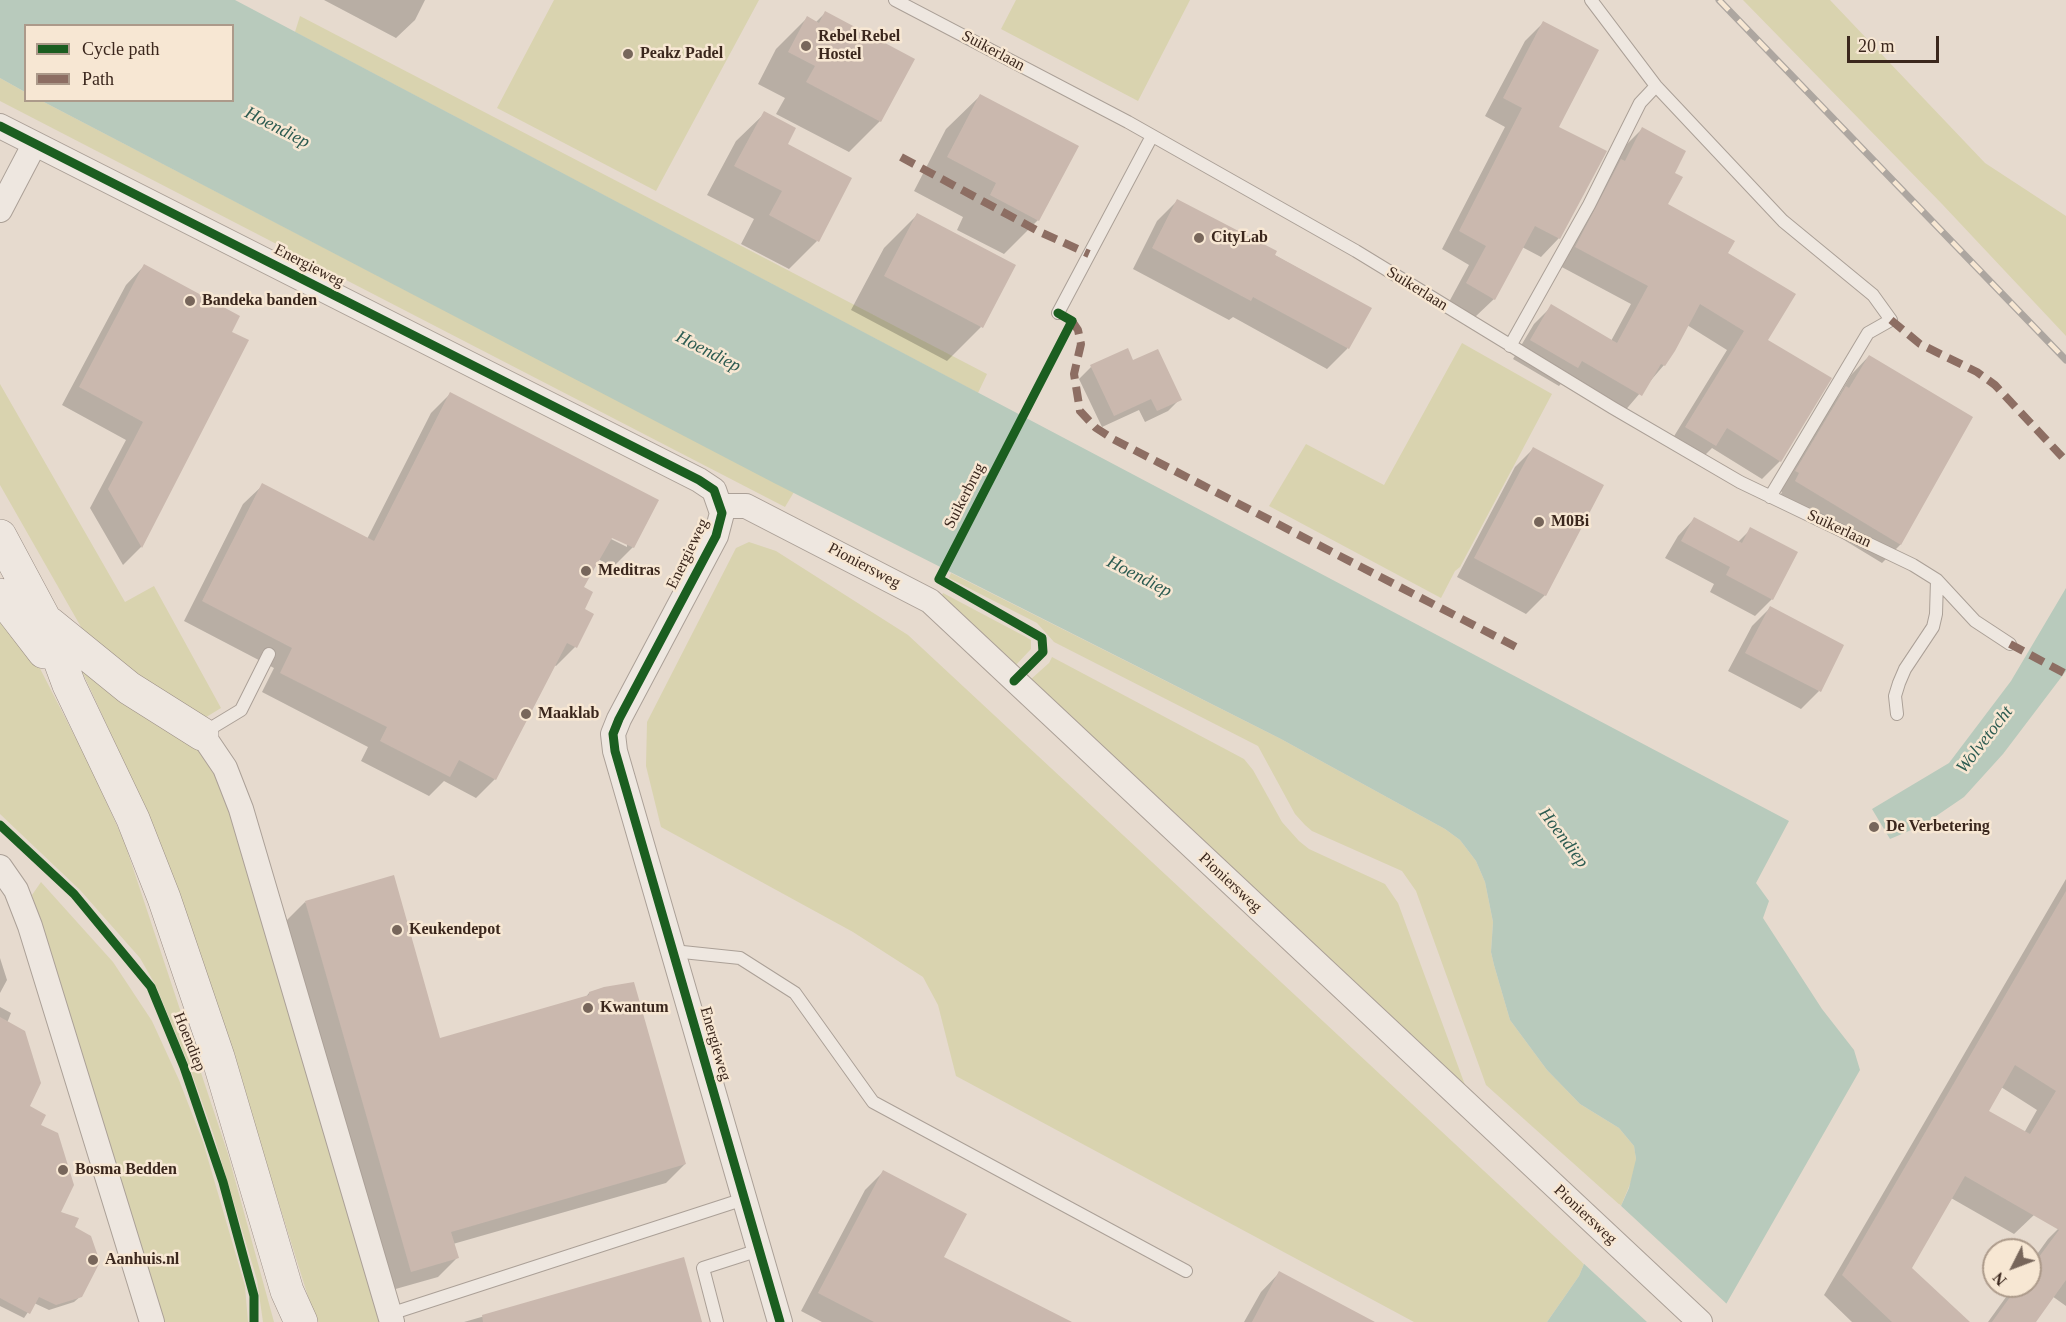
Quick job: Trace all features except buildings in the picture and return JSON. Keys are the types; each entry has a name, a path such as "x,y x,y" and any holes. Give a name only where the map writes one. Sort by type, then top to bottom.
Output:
{"main road":[{"name":"Hoendiep","path":"0,536 45,620 69,685 123,797 164,898 218,1057 288,1306 301,1322"},
{"name":"Hoendiep","path":"0,595 69,685"},
{"path":"45,620 129,687 202,734"}],"street":[{"name":"Energieweg","path":"0,126 699,480 714,490 721,506 722,521 716,536 613,734 619,772 780,1322"},
{"path":"0,210 34,145"},
{"name":"Pioniersweg","path":"721,506 746,506 930,602 1700,1322"},
{"path":"202,734 225,768 241,809 391,1318"},
{"path":"0,867 16,890 30,926 152,1322"}],"lane":[{"name":"Suikerlaan","path":"895,0 1152,136 1356,250 1613,408 1770,497 1884,550 1937,580 1976,621 2010,644"},
{"path":"1591,0 1656,86 1783,221 1873,295 1891,320 1868,333 1770,497"},
{"path":"1510,346 1589,205 1640,103 1656,86"},
{"path":"1058,313 1152,136"},
{"path":"1897,714 1895,696 1899,683 1905,669 1933,627 1936,614 1937,580"},
{"path":"202,734 241,710 269,654"},
{"path":"673,951 741,958 795,993 873,1102 1186,1271"},
{"path":"391,1318 744,1199"},
{"path":"717,1322 702,1268 759,1250"}],"shaded area":[{"name":"Peakz Padel","path":"554,0 759,0 656,191 497,108"},
{"path":"1016,0 1190,0 1138,101 1001,29"},
{"path":"1743,0 1830,0 1985,163 2066,216 2066,336 1942,204"},
{"path":"300,16 987,374 978,393 295,32"},
{"path":"0,78 24,91 24,102 44,102 794,492 785,507 0,101"},
{"path":"1462,343 1552,394 1460,567 1455,571 1441,598 1269,506 1306,444 1384,485"},
{"path":"0,384 125,602 154,586 221,708 203,719 198,718 89,641 0,485"},
{"path":"749,542 776,551 908,635 1584,1264 1579,1276 1547,1322 1414,1322 956,1076 938,1005 923,977 853,932 661,827 646,766 647,722 736,548"},
{"path":"951,573 1281,739 1445,829 1460,840 1476,861 1485,882 1493,922 1491,952 1510,1020 1547,1070 1580,1104 1619,1128 1634,1146 1635,1172 1621,1206 1486,1085 1416,891 1402,871 1312,831 1305,825 1295,814 1258,746 1054,642 1037,623 949,578"},
{"path":"943,593 1031,640 1031,649 1015,666 939,601"},
{"path":"0,612 31,651 90,766 124,841 228,1154 274,1322 263,1322 257,1280 213,1133 190,1068 156,986 140,958 80,890 0,814"},
{"path":"1052,657 1244,759 1253,770 1282,822 1299,841 1309,849 1385,884 1398,903 1465,1085 1030,680 1049,663"},
{"path":"81,669 187,733 219,771 381,1322 316,1322 209,980 149,817"},
{"path":"41,882 113,962 152,1021 179,1080 203,1142 245,1286 248,1322 159,1322 32,895"}],"water":[{"path":"0,0 235,0 1789,821 1756,883 1769,901 1763,918 1822,1009 1854,1050 1860,1070 1725,1306 1716,1307 1707,1322 1547,1322 1579,1276 1584,1264 1621,1206 1629,1188 1636,1159 1634,1146 1619,1128 1580,1104 1547,1070 1510,1020 1491,952 1493,922 1485,882 1476,861 1460,840 1445,829 1281,739 774,483 44,102 234,102 234,24 24,24 24,91 0,78"},
{"name":"Wolvetocht","path":"2066,588 2066,671 2003,754 1964,797 1923,825 1890,839 1872,809 1949,763 2011,681"}],"pier":[{"path":"1619,1204 1728,1305 1727,1308 1718,1310 1710,1322 1647,1322 1582,1262"}],"railway":[{"path":"1719,0 2066,360"}],"marked path":[{"path":"901,157 1040,232 1089,254"},
{"path":"1891,320 1920,344 1977,372 1995,385 2066,461"},
{"path":"1072,321 1078,330 1081,344 1074,374 1080,411 1096,428 1113,439 1522,650"},
{"path":"2010,644 2066,674"}],"cycle path":[{"path":"0,126 699,480 714,490 722,513 716,536 613,734 615,751 780,1322"},
{"name":"Suikerbrug","path":"1014,681 1043,652 1042,638 939,579 1072,321 1058,313"},
{"path":"0,825 74,894 151,987 184,1067 223,1182 254,1296 254,1322"}],"place":[{"name":"Rebel Rebel Hostel","path":"806,46"},
{"name":"Peakz Padel","path":"628,54"},
{"name":"CityLab","path":"1199,238"},
{"name":"Bandeka banden","path":"190,301"},
{"name":"M0Bi","path":"1539,522"},
{"name":"Meditras","path":"586,571"},
{"name":"Maaklab","path":"526,714"},
{"name":"De Verbetering","path":"1874,827"},
{"name":"Keukendepot","path":"397,930"},
{"name":"Kwantum","path":"588,1008"},
{"name":"Bosma Bedden","path":"63,1170"},
{"name":"Aanhuis.nl","path":"93,1260"}]}
